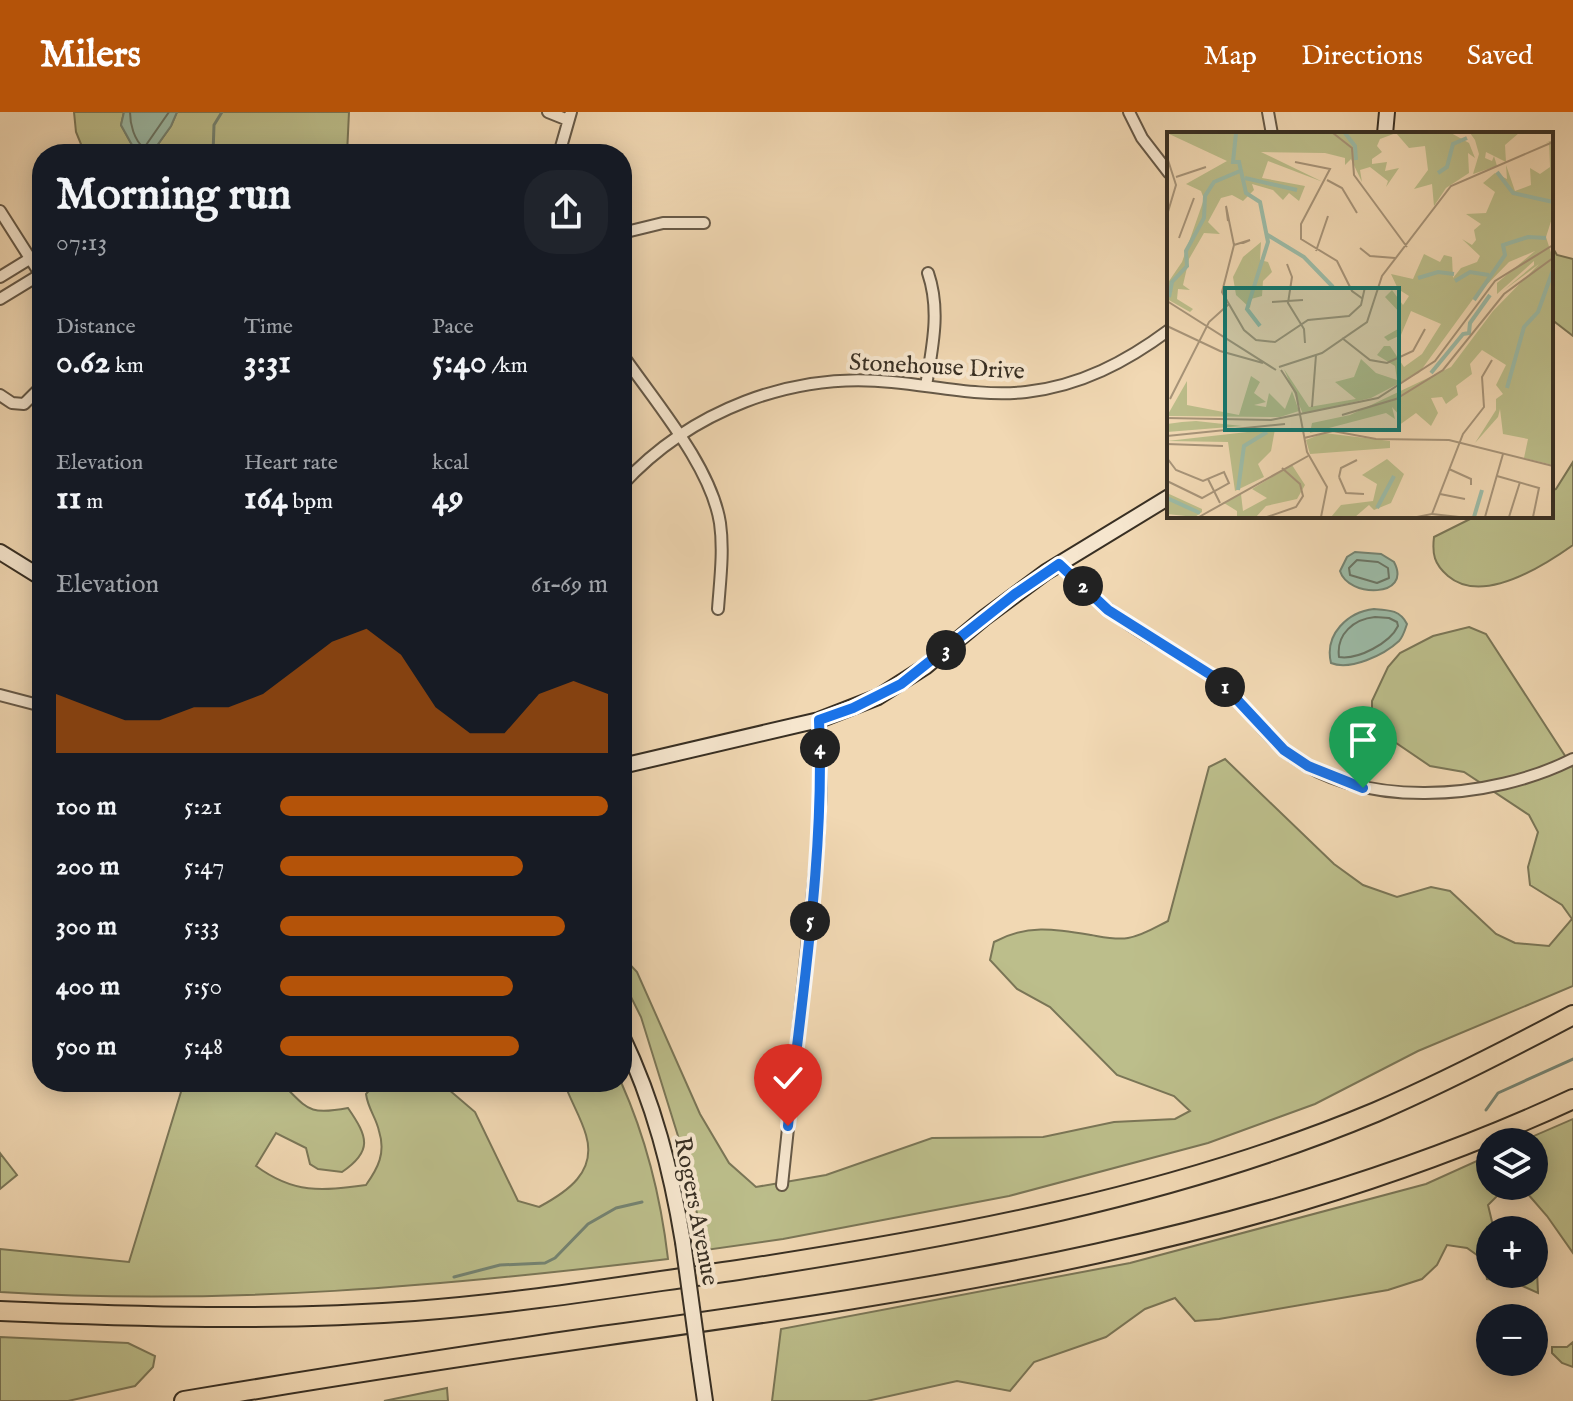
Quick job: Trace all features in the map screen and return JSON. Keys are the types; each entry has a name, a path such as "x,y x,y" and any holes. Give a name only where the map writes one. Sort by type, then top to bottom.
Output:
{"highway":[{"path":"0,1311 172,1317 415,1311 602,1290 886,1246 1116,1197 1243,1160 1375,1112 1573,1015"},
{"path":"184,1401 424,1362 780,1312 964,1280 1138,1244 1297,1203 1390,1174 1473,1143 1573,1099"}],"street":[{"path":"548,112 569,116 562,144"},
{"path":"1129,112 1142,138 1167,170"},
{"path":"1268,112 1272,132"},
{"path":"1385,132 1387,112"},
{"path":"0,211 31,258 0,277"},
{"path":"632,231 663,223 704,223"},
{"path":"926,386 936,312 935,293 928,273"},
{"path":"0,299 32,281"},
{"name":"Stonehouse Drive","path":"632,475 679,436 727,408 765,394 808,384 860,380 1004,394 1070,384 1118,364 1167,331"},
{"path":"632,368 707,482 720,522 722,541 718,609"},
{"path":"0,395 12,403 24,404 32,396"},
{"path":"632,764 819,720 853,708 901,684 1015,594 1167,498"},
{"path":"0,552 32,572"},
{"path":"1059,564 1108,610 1211,675 1284,750 1308,766 1363,788 1393,793 1480,787 1534,775 1573,759"},
{"path":"0,695 32,703"},
{"path":"782,1185 818,844 821,788 819,720"},
{"name":"Rogers Avenue","path":"632,1060 665,1147 683,1242 705,1401"}],"green space":[{"path":"74,112 124,112 121,125 131,144 81,144"},
{"path":"177,112 349,112 347,144 158,144"},
{"path":"1553,248 1557,255 1573,259 1573,336 1553,321"},
{"path":"1573,462 1573,545 1545,563 1512,580 1478,586 1462,584 1448,576 1437,563 1434,537 1472,518 1553,518 1553,490"},
{"path":"1469,627 1486,634 1573,768 1573,986 1418,1051 1315,1104 1208,1143 1009,1196 783,1239 706,1250 678,1136 641,1017 632,999 632,967 700,1114 729,1163 756,1187 826,1175 932,1138 1043,1137 1114,1122 1175,1119 1190,1111 1174,1096 1117,1075 1050,1007 1017,989 990,960 994,942 1018,932 1053,930 1123,939 1168,921 1209,767 1225,759 1334,864 1363,885 1397,897 1431,887 1450,891 1496,934 1515,943 1549,946 1572,919 1562,905 1530,885 1528,867 1538,832 1529,815 1464,772 1430,766 1383,734 1372,718 1372,701 1388,667 1400,653 1433,636"},
{"path":"181,1092 290,1092 315,1110 348,1108 360,1127 364,1143 359,1157 342,1172 318,1169 310,1164 306,1148 276,1133 256,1166 283,1182 321,1189 366,1185 380,1160 381,1139 368,1104 368,1092 452,1092 475,1112 518,1201 539,1207 569,1187 587,1160 586,1135 568,1092 625,1092 651,1169 668,1259 501,1278 334,1291 167,1297 0,1292 0,1249 129,1262"},
{"path":"1573,1119 1573,1253 1533,1200 1548,1200 1548,1130"},
{"path":"0,1153 17,1175 0,1189"},
{"path":"1476,1161 1476,1200 1493,1200 1488,1205 1491,1216 1476,1216 1476,1254 1467,1248 1447,1245 1437,1265 1422,1279 1388,1290 1195,1321 1175,1298 1145,1309 1106,1337 1034,1362 1010,1391 957,1381 867,1401 772,1401 781,1329 1130,1263 1426,1184"},
{"path":"0,1337 128,1343 155,1356 153,1367 135,1386 68,1401 0,1401"},
{"path":"1573,1342 1573,1367 1562,1363 1552,1353 1552,1347 1567,1347"},
{"path":"447,1388 448,1401 384,1401"}],"water":[{"path":"124,112 177,112 158,144 131,144 121,125"},
{"path":"1355,552 1381,554 1394,562 1395,582 1387,588 1366,590 1345,580 1340,571 1347,557"},
{"path":"1374,609 1394,612 1404,619 1407,624 1400,639 1366,660 1348,665 1331,663 1331,643 1340,626 1355,615"}],"waterway":[{"path":"213,144 214,125 222,112"},
{"path":"1486,1110 1498,1093 1573,1059"},
{"path":"454,1277 500,1265 545,1263 555,1258 588,1224 616,1208 642,1202"}],"route":[{"path":"788,1126 818,844 821,788 819,720 853,708 901,684 1015,594 1059,564 1108,610 1211,675 1284,750 1308,766 1363,788"}]}
